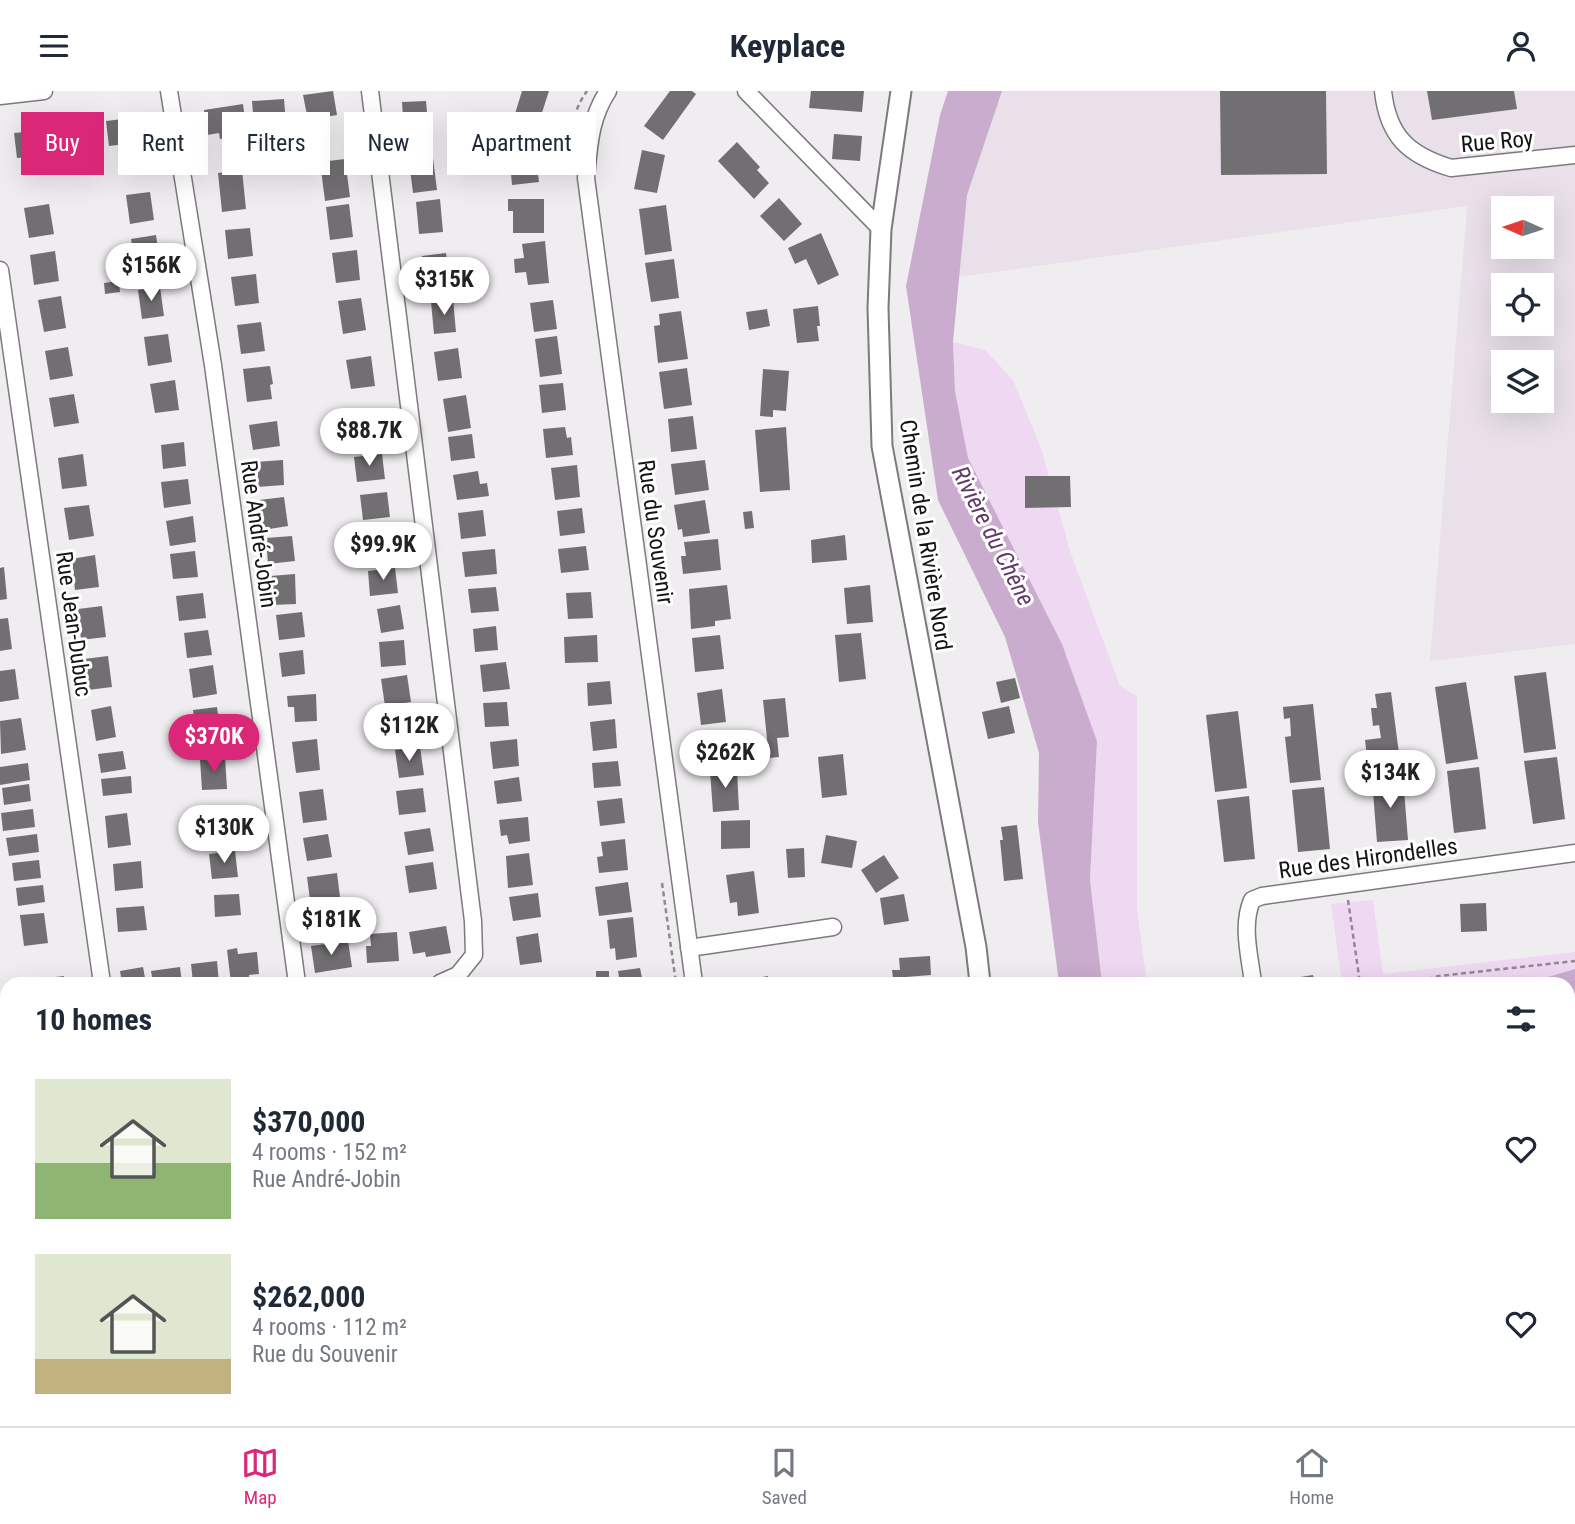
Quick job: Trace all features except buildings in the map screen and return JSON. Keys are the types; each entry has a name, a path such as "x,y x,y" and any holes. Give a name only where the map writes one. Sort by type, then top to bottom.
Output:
{"street":[{"path":"0,96 44,91"},
{"name":"Rue André-Jobin","path":"169,91 214,365 296,977"},
{"path":"370,91 473,922 474,955 454,977"},
{"name":"Rue du Souvenir","path":"608,91 600,103 590,130 586,178 693,977"},
{"path":"746,91 881,229"},
{"name":"Chemin de la Rivière Nord","path":"901,91 881,229 878,308 882,446 976,947 979,977"},
{"name":"Rue Roy","path":"1384,91 1386,114 1397,137 1431,162 1451,168 1575,155"},
{"name":"Rue Jean-Dubuc","path":"0,270 101,977"},
{"name":"Rue des Hirondelles","path":"1252,977 1247,911 1252,900 1262,896 1575,853"},
{"path":"689,948 833,927"}],"path":[{"path":"1346,883 1359,977"},
{"path":"1435,977 1575,961"}],"shaded area":[{"path":"1002,91 1575,91 1575,644 1430,661 1467,206 959,277 967,195"},
{"path":"953,342 985,350 1013,380 1041,448 1071,554 1120,686 1137,696 1137,910 1146,977 1101,977 1090,880 1097,741 1062,644 968,458 955,391"},
{"path":"1373,900 1383,974 1575,952 1575,977 1341,977 1331,904"}],"water":[{"name":"Rivière du Chêne","path":"948,91 1002,91 967,195 953,342 955,391 968,458 1062,644 1097,741 1090,880 1101,977 1058,977 1038,822 1039,753 1005,637 938,500 906,286 940,115"},
{"path":"1575,969 1575,977 1548,977"}]}
